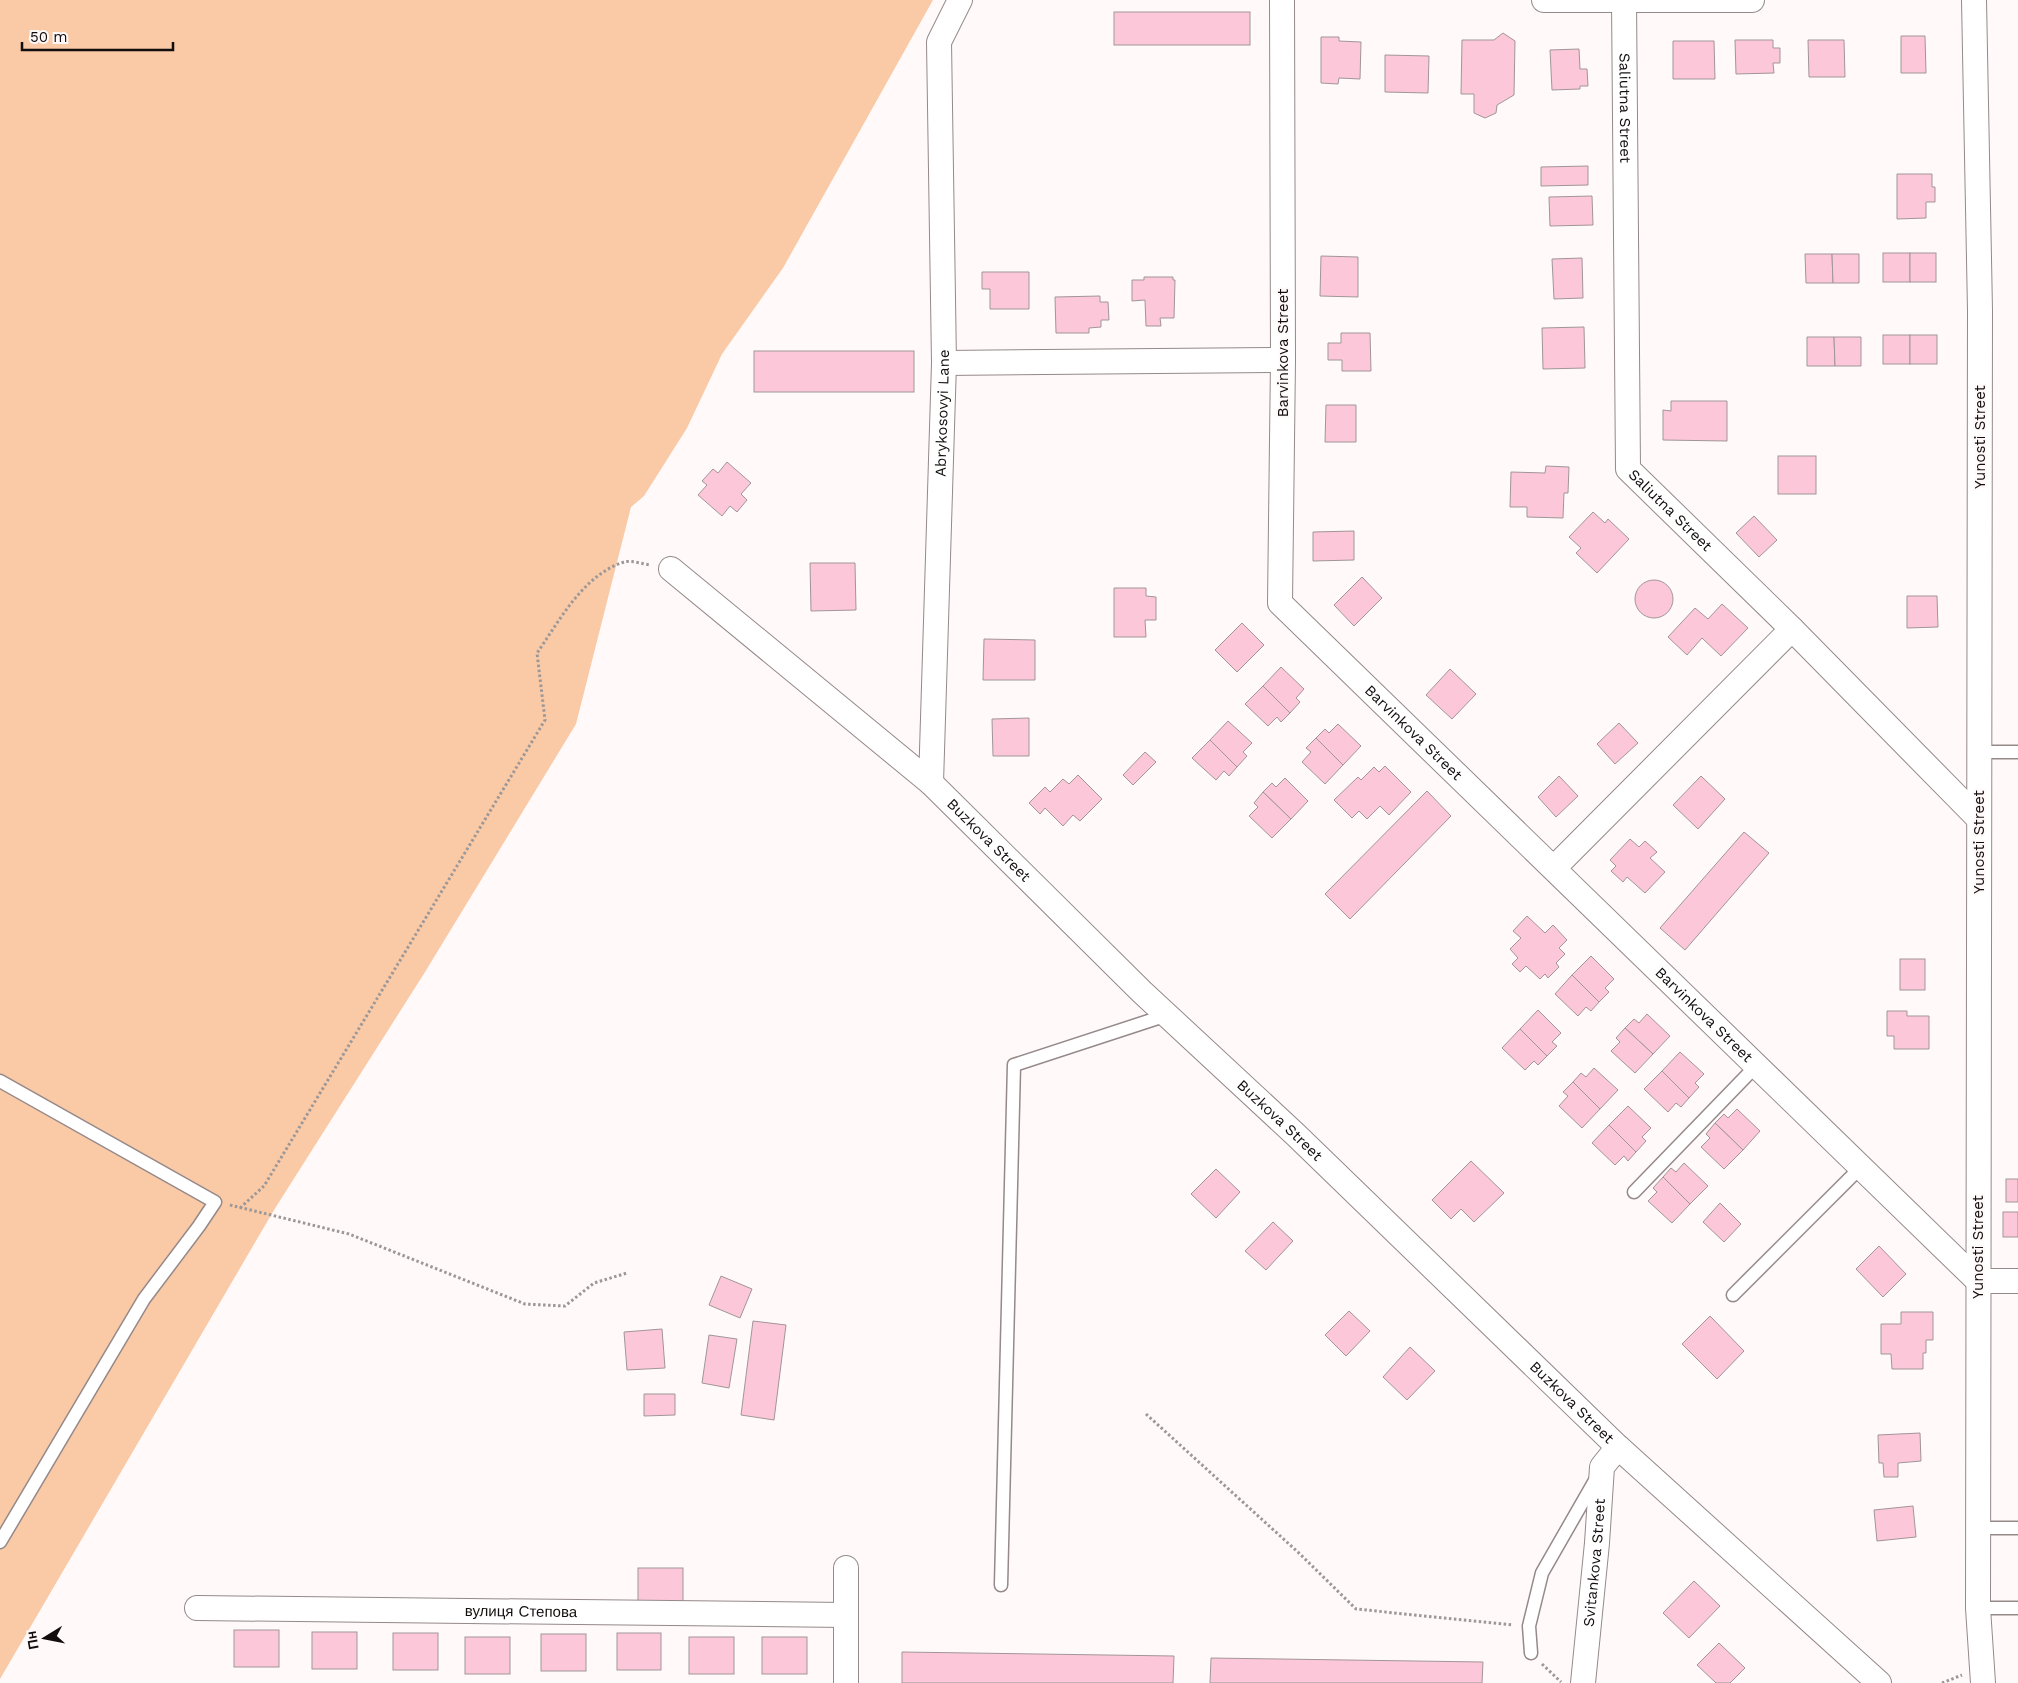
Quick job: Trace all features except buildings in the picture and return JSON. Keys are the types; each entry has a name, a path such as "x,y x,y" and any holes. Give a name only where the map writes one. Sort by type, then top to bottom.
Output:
{"street":[{"name":"Abrykosovyi Lane","path":"931,783 944,363 939,42 960,0"},
{"name":"Barvinkova Street","path":"1282,0 1283,360 1280,603 1978,1281"},
{"path":"1544,0 1752,0"},
{"name":"Yunosti Street","path":"1974,0 1980,311 1978,1608 1982,1683"},
{"name":"Saliutna Street","path":"1624,1 1628,469 1792,629 1979,819"},
{"path":"944,363 1283,360"},
{"name":"Buzkova Street","path":"671,568 931,783 1167,1015 1296,1135 1618,1447 1879,1683"},
{"path":"1554,868 1792,629"},
{"path":"1978,1281 2018,1281"},
{"path":"1602,1468 1618,1447"},
{"name":"Svitankova Street","path":"1583,1683 1597,1543 1602,1468"},
{"path":"846,1568 846,1683"},
{"name":"вулиця Степова","path":"196,1608 846,1615"}],"lane":[{"path":"1979,752 2018,752"},
{"path":"1001,1585 1014,1065 1167,1015"},
{"path":"1634,1192 1757,1065"},
{"path":"0,1081 215,1202 144,1299 0,1542"},
{"path":"1733,1295 1861,1167"},
{"path":"1530,1654 1529,1626 1542,1573 1602,1468"},
{"path":"1978,1528 2018,1528"},
{"path":"1978,1608 2018,1608"}],"path":[{"path":"240,1208 264,1186 545,720 537,653 578,595 597,576 625,561 671,568"},
{"path":"215,1202 350,1234 525,1304 564,1306 594,1283 627,1273"},
{"path":"1146,1414 1300,1554 1356,1609 1529,1626"},
{"path":"1530,1654 1562,1683"}],"shaded area":[{"path":"0,0 933,0 783,268 722,354 687,428 644,496 631,507 576,724 425,972 274,1210 0,1679"}]}
